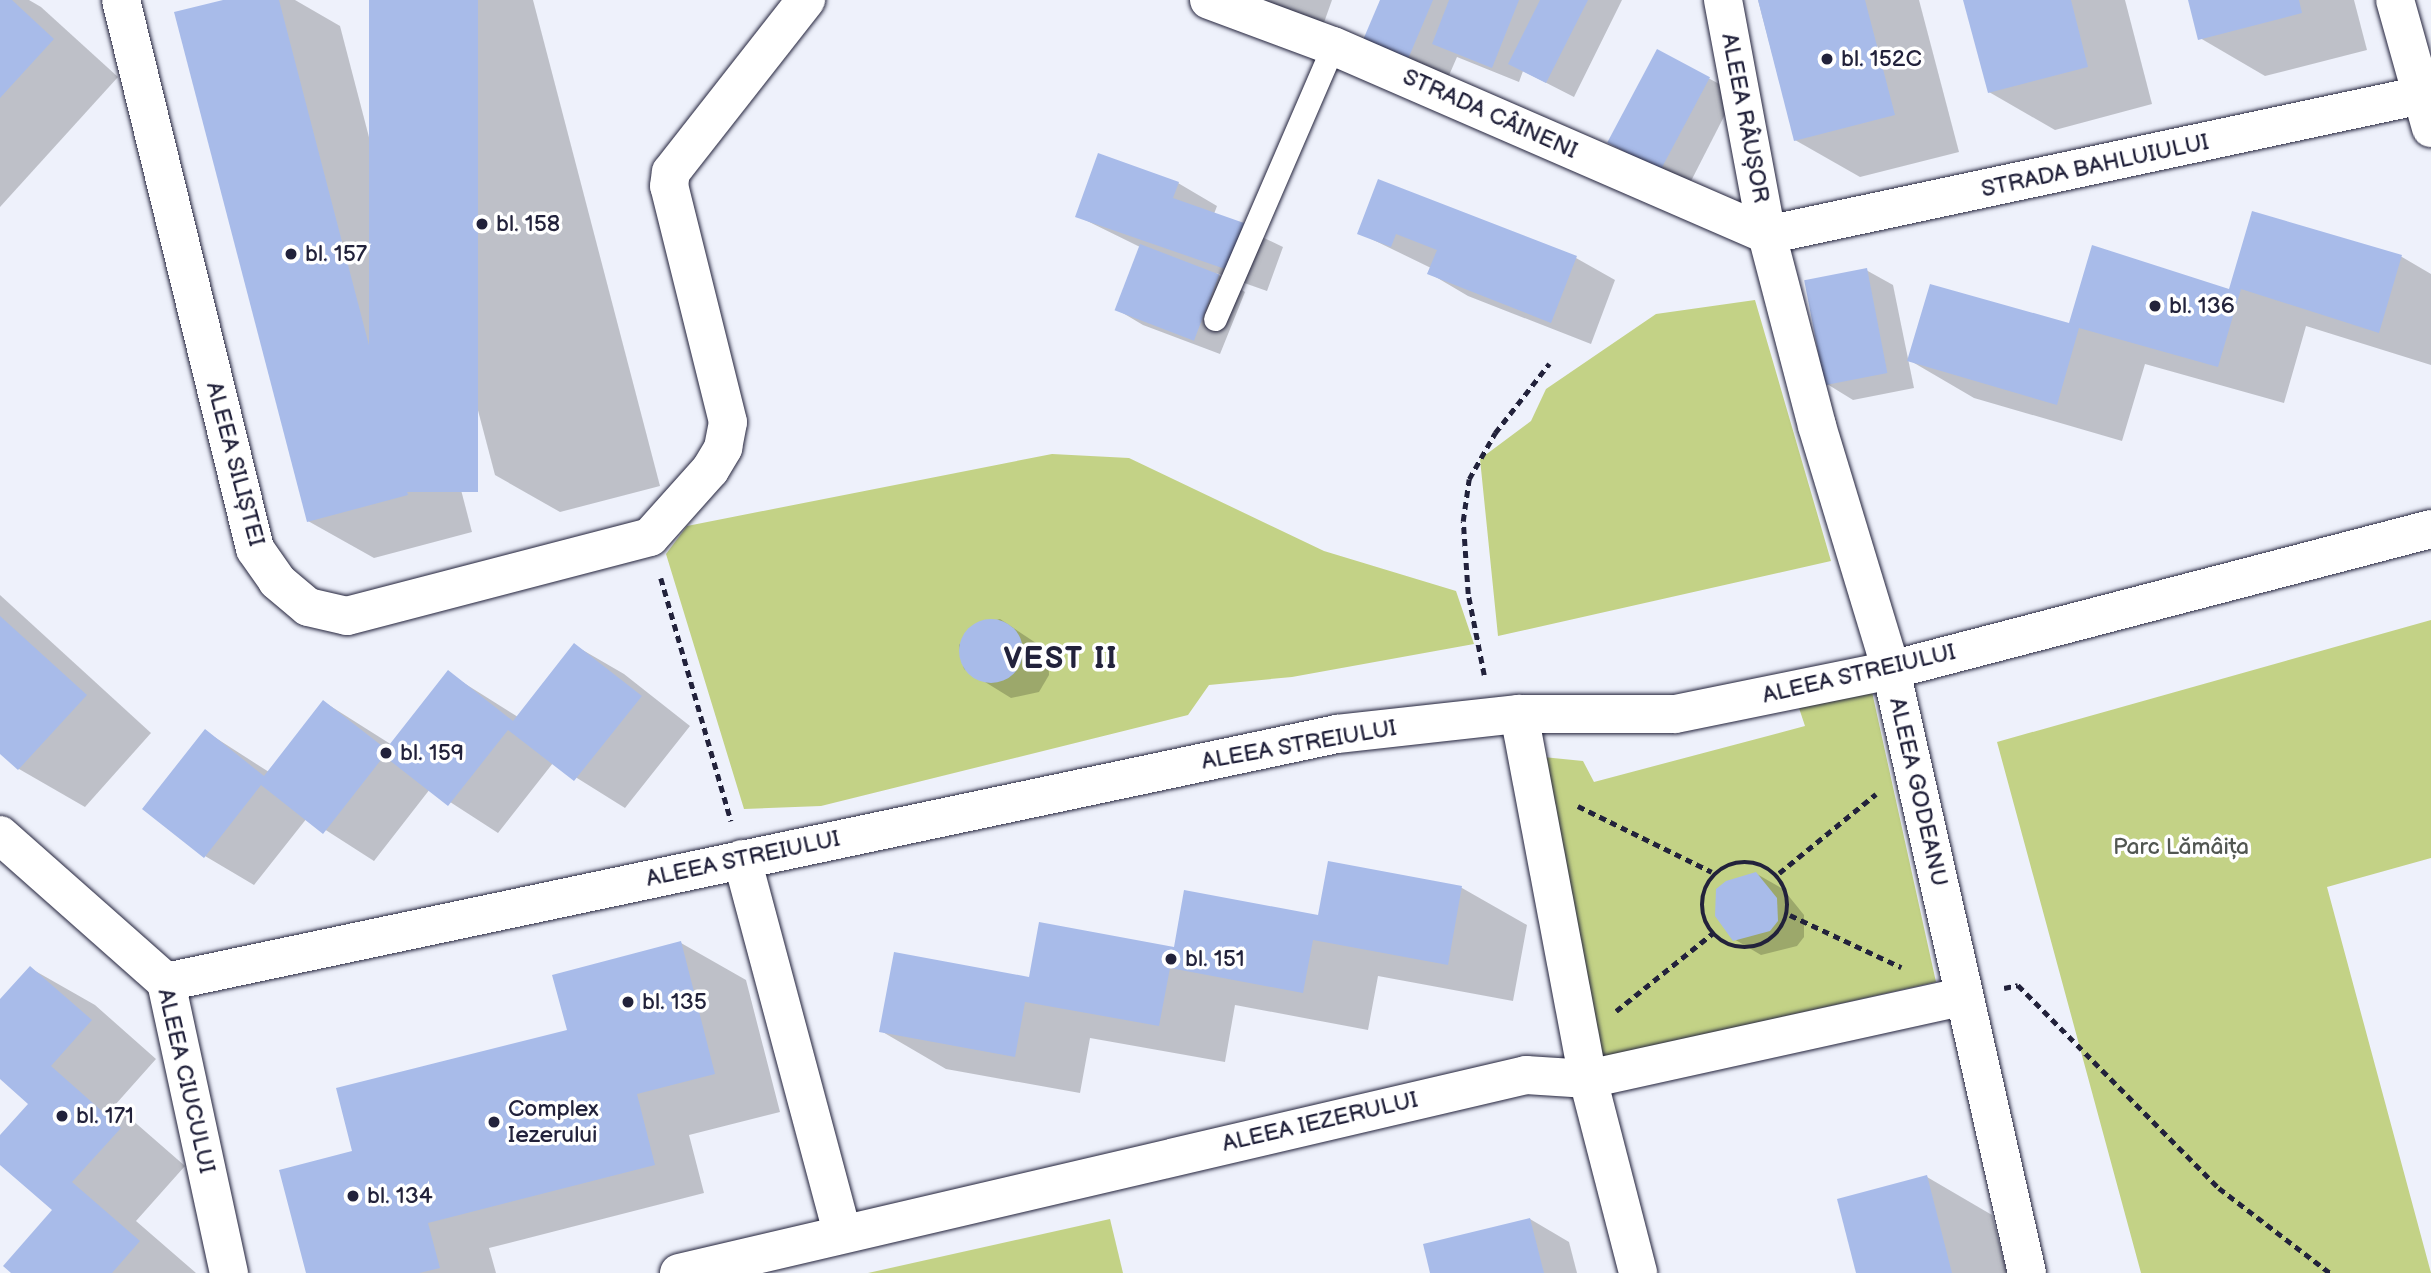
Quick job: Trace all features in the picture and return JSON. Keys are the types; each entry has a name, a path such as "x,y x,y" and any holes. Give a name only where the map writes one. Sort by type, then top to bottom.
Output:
{"street":[{"name":"ALEEA SILIȘTEI","path":"121,0 242,506 255,549 277,581 309,607 347,616 650,537"},
{"path":"650,537 710,470 723,448 728,422 669,186 671,172 806,0"},
{"name":"STRADA CÂINENI","path":"1209,0 1333,46 1767,236"},
{"name":"ALEEA RÂUȘOR","path":"1723,0 1767,236"},
{"name":"STRADA BAHLUIULUI","path":"1767,236 2428,106 2395,0"},
{"name":"ALEEA GODEANU","path":"1767,236 1816,426 1891,670 2027,1273"},
{"name":"ALEEA STREIULUI","path":"166,982 1337,734 1506,715 1675,714 1891,670 2431,529"},
{"path":"1506,715 1533,784 1588,1079 1638,1273"},
{"name":"ALEEA CIUCULUI","path":"0,835 166,982 229,1273"},
{"path":"742,859 842,1232"},
{"name":"ALEEA IEZERULUI","path":"679,1273 842,1232 1526,1075 1588,1079 1964,996"}],"lane":[{"path":"1215,318 1333,46"}],"path":[{"path":"1506,715 1468,594 1463,521 1469,479 1494,433 1549,364"},
{"path":"650,537 742,859"},
{"path":"1779,873 1912,765"},
{"path":"1533,784 1712,872"},
{"path":"1749,860 1779,873 1790,915 1774,941 1741,950 1714,933 1705,917 1702,890 1712,872 1749,860"},
{"path":"1790,915 1964,996 2018,985 2219,1188 2330,1273"},
{"path":"1580,1039 1714,933"}],"green space":[{"path":"1755,300 1831,561 1498,636 1480,459 1531,421 1546,389 1656,314"},
{"path":"1052,454 1129,458 1324,551 1456,591 1474,644 1292,677 1209,685 1188,715 821,806 744,809 666,554 687,526"},
{"name":"Parc Lămâița","path":"2431,620 2431,858 2327,887 2431,1273 2141,1273 1997,742"},
{"path":"1872,692 1936,982 1601,1058 1543,757 1583,761 1594,782 1805,726 1797,702"},
{"path":"1110,1219 1123,1273 868,1273"}],"building":[{"path":"0,0 12,0 54,39 0,98"},
{"name":"bl. 157","path":"223,0 279,0 408,495 307,522 174,12"},
{"path":"369,0 478,0 478,492 369,492"},
{"path":"1380,0 1433,0 1408,59 1363,40"},
{"path":"1449,0 1519,0 1492,68 1432,44"},
{"path":"1540,0 1588,0 1546,83 1508,64"},
{"name":"bl. 152C","path":"1758,0 1865,0 1895,115 1794,141"},
{"path":"1963,0 2071,0 2088,67 1988,93"},
{"path":"2188,0 2299,0 2302,13 2198,40"},
{"path":"1657,49 1710,77 1660,171 1607,143"},
{"path":"1098,153 1179,182 1173,198 1244,223 1228,270 1075,217"},
{"path":"1378,179 1577,256 1551,323 1427,274 1437,250 1396,234 1391,247 1357,234"},
{"name":"bl. 136","path":"2252,211 2402,255 2379,333 2241,289 2218,367 2079,328 2057,405 1907,361 1930,284 2069,323 2092,245 2229,289"},
{"path":"1140,244 1219,274 1194,341 1115,310"},
{"path":"1867,268 1887,373 1825,385 1804,280"},
{"path":"0,616 87,695 18,770 0,754"},
{"path":"991,619 1003,621 1014,628 1021,639 1021,663 1014,674 1003,681 991,683 979,681 968,674 961,663 959,651 961,639 968,628 979,621"},
{"name":"bl. 159","path":"574,643 642,696 574,781 508,730 448,806 384,756 323,834 261,785 204,858 142,809 205,729 264,776 323,700 386,749 448,670 513,721"},
{"name":"bl. 151","path":"1328,861 1462,886 1448,965 1313,940 1303,993 1170,968 1159,1026 1025,1002 1015,1057 879,1032 894,952 1029,977 1039,922 1174,947 1184,890 1318,915"},
{"path":"1756,872 1777,898 1778,921 1770,931 1733,941 1715,916 1716,889 1726,881"},
{"path":"681,941 715,1074 637,1094 655,1165 428,1223 440,1268 419,1273 306,1273 279,1170 352,1151 336,1088 567,1030 552,975"},
{"name":"bl. 171","path":"30,966 92,1020 51,1066 121,1128 72,1182 140,1241 112,1273 11,1273 3,1266 52,1210 0,1165 0,1135 28,1104 0,1079 0,999"},
{"path":"1927,1175 1952,1273 1856,1273 1837,1199"},
{"path":"1530,1218 1544,1273 1430,1273 1423,1244"}],"place":[{"name":"bl. 152C","path":"1827,59"},
{"name":"bl. 158","path":"482,224"},
{"name":"bl. 157","path":"291,254"},
{"name":"bl. 136","path":"2155,306"},
{"name":"bl. 159","path":"386,753"},
{"name":"bl. 151","path":"1171,959"},
{"name":"bl. 135","path":"628,1002"},
{"name":"bl. 171","path":"62,1116"},
{"name":"Complex Iezerului","path":"494,1122"},
{"name":"bl. 134","path":"353,1196"}],"district":[{"name":"VEST II","path":"1061,659"}]}
